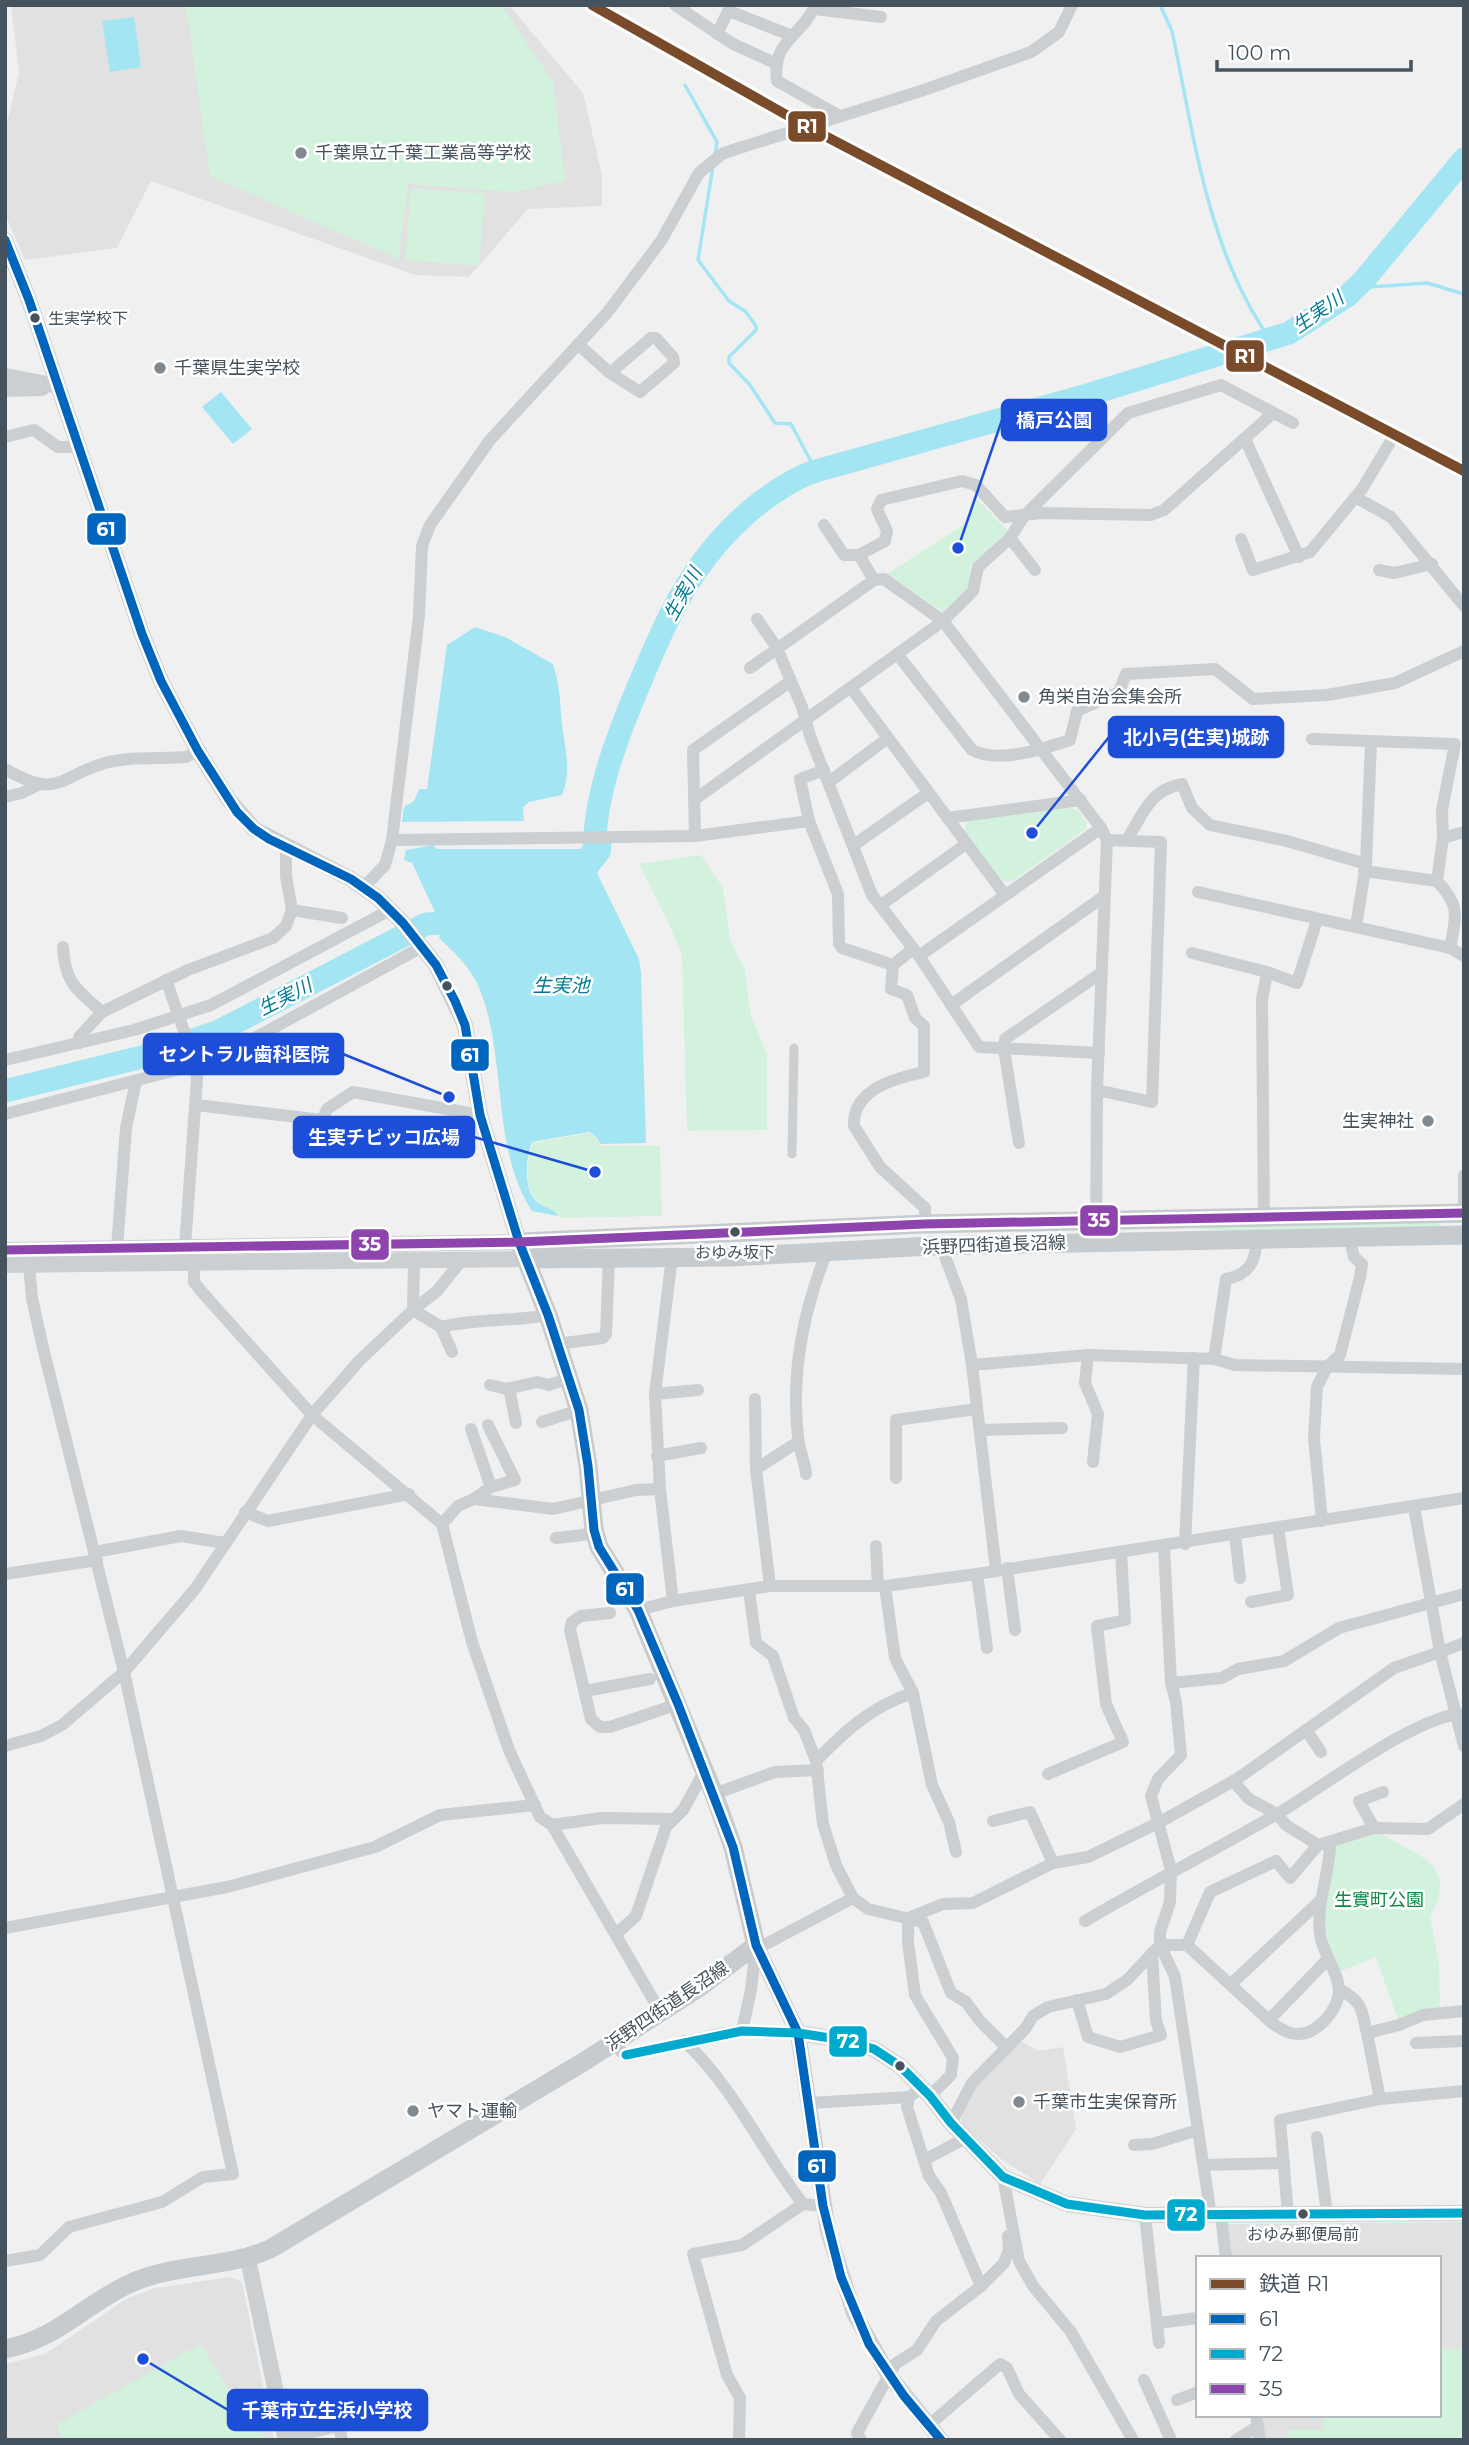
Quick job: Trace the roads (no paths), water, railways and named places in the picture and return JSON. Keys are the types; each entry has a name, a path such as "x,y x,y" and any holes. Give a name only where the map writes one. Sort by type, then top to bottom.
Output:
{"main road":[{"name":"浜野四街道長沼線","path":"522,1251 925,1224 1464,1213"},
{"name":"浜野四街道長沼線","path":"522,1251 609,1257 826,1254 942,1246 1464,1235"},
{"path":"522,1251 548,1315 579,1410 594,1530 599,1547 638,1610 714,1794 733,1847 756,1945"},
{"name":"浜野四街道長沼線","path":"5,2349 38,2341 128,2284 178,2270 248,2259 292,2237 661,2013 756,1945"}],"street":[{"path":"676,5 717,34 775,63"},
{"path":"363,888 385,865 392,840 419,616 424,536 442,506 491,440 580,346 661,241 681,210 688,190 710,163 736,149 922,91 1031,52 1059,32 1072,5"},
{"path":"838,115 782,86 775,63 790,35 815,7 881,17"},
{"path":"717,34 730,8 790,35"},
{"path":"5,240 58,386 142,634 161,681 198,751 245,821 269,839 363,888 390,910 422,947 446,983 465,1025 480,1115 522,1251"},
{"path":"580,346 610,373 640,392 674,363 673,357 656,338 651,338 610,373"},
{"path":"5,376 58,386"},
{"path":"694,800 943,621 973,592 978,567 1010,538 1024,516 1128,413 1214,384 1221,385 1293,423"},
{"path":"5,389 58,386"},
{"path":"824,524 844,555 859,555 885,541 887,531 877,509 881,500 962,481 976,485 1006,517 1042,513 1152,515 1164,510 1272,414"},
{"path":"5,437 34,430 58,447 78,447"},
{"path":"1245,439 1299,557"},
{"path":"1241,539 1253,570 1310,552 1355,497 1389,444"},
{"path":"1355,497 1391,517 1464,606"},
{"path":"1010,538 1035,570"},
{"path":"859,555 874,580"},
{"path":"1379,570 1394,573 1432,564"},
{"path":"750,668 874,580 884,579 943,621 1043,749 1104,834 1096,1242"},
{"path":"757,619 777,648 792,681 872,895 916,953 979,1048 1099,1053"},
{"path":"898,655 972,750 984,756 1043,749 1070,740 1077,711 1119,692 1126,674 1216,668 1253,699 1327,695 1395,683 1464,651"},
{"path":"695,836 693,750 792,681"},
{"path":"851,688 1005,895"},
{"path":"888,738 826,776 800,779 809,821 838,894 839,944 842,948 893,965 1104,834 1161,842 1153,1102 1097,1090"},
{"path":"1312,739 1455,744 1442,810 1443,838 1437,881"},
{"path":"1356,926 1365,867 1371,742"},
{"path":"5,769 38,785 56,786 105,764 187,757 198,751"},
{"path":"1128,838 1154,796 1164,788 1182,784 1192,808 1210,825 1287,841 1365,867 1437,881 1452,896 1457,915 1450,948"},
{"path":"5,797 38,785"},
{"path":"854,845 928,793"},
{"path":"947,818 1081,800"},
{"path":"392,840 695,836 809,821"},
{"path":"1443,838 1464,832"},
{"path":"881,905 966,844"},
{"path":"79,1043 79,1037 102,1012 166,980 273,937 286,926 292,910 286,876 286,846"},
{"path":"1198,892 1450,948 1464,956"},
{"path":"951,1005 1103,897"},
{"path":"292,910 342,918"},
{"path":"5,1060 79,1043 211,1005 390,910"},
{"path":"1192,953 1267,972 1297,983 1317,920"},
{"path":"63,947 64,968 69,981 102,1012"},
{"path":"5,1114 196,1065 240,1046 422,947"},
{"path":"893,965 891,989 906,995 915,1018 924,1026 924,1072 891,1079 871,1092 856,1110 854,1126 880,1167 925,1208 925,1224"},
{"path":"1019,1143 1004,1049 1006,1039 1101,972"},
{"path":"1264,1216 1262,1000 1267,972"},
{"path":"166,980 196,1065 196,1105 190,1145 185,1247"},
{"path":"792,1154 794,1048"},
{"path":"117,1248 126,1128 136,1081"},
{"path":"196,1105 322,1120 327,1109 353,1092 480,1115"},
{"path":"1464,1175 1464,1206"},
{"path":"1322,1521 1314,1438 1317,1387 1327,1367 1340,1355 1362,1264 1354,1257 1349,1237"},
{"path":"1214,1359 1226,1279 1239,1277 1252,1265 1256,1254 1256,1238"},
{"path":"942,1246 961,1299 1002,1569 1016,1630"},
{"path":"5,1250 185,1247 522,1251"},
{"path":"5,1265 462,1260 522,1251"},
{"path":"806,1474 798,1442 795,1394 797,1368 810,1294 826,1254"},
{"path":"672,1256 655,1394 657,1456 673,1601"},
{"path":"557,1344 603,1338 606,1334 609,1257"},
{"path":"413,1310 414,1260"},
{"path":"5,1746 41,1736 62,1726 124,1672 195,1589 312,1415 359,1361 437,1291 462,1260"},
{"path":"194,1262 194,1282 312,1415 442,1524 472,1642 509,1750 540,1817 552,1825 661,2013"},
{"path":"5,2261 40,2255 69,2227 162,2202 203,2177 233,2174 124,1672 43,1348 32,1298 29,1265"},
{"path":"413,1310 441,1326 452,1352"},
{"path":"441,1326 479,1319 525,1319 548,1315"},
{"path":"972,1364 1088,1355 1214,1359 1236,1365 1464,1369"},
{"path":"1088,1355 1086,1383 1098,1413 1093,1462"},
{"path":"1185,1544 1194,1358"},
{"path":"490,1385 509,1388 537,1381 549,1385 570,1378"},
{"path":"509,1388 516,1423"},
{"path":"655,1394 698,1390"},
{"path":"755,1399 756,1469 770,1586"},
{"path":"896,1478 895,1420 977,1409"},
{"path":"542,1422 579,1410"},
{"path":"442,1524 458,1506 491,1487 515,1480 488,1425"},
{"path":"979,1430 1062,1428"},
{"path":"471,1429 491,1487"},
{"path":"756,1469 798,1442"},
{"path":"657,1456 701,1448"},
{"path":"474,1499 553,1509 591,1498 636,1490 660,1489"},
{"path":"245,1512 268,1521 409,1494"},
{"path":"638,1610 673,1601 770,1586 882,1586 976,1574 1185,1544 1464,1498"},
{"path":"1414,1507 1440,1652 1459,1714 1464,1746"},
{"path":"1251,1602 1289,1595 1278,1528"},
{"path":"556,1538 583,1535 594,1530"},
{"path":"1235,1535 1240,1577"},
{"path":"5,1574 181,1536 225,1543"},
{"path":"876,1546 895,1658 912,1693 932,1785 949,1822 956,1852"},
{"path":"1077,2000 1088,2037 1120,2047 1161,2035 1156,2021 1156,1949 1170,1902 1171,1870 1151,1796 1158,1779 1181,1755 1176,1702 1171,1683 1164,1547"},
{"path":"1048,1773 1123,1742 1106,1703 1097,1626 1125,1620 1121,1553"},
{"path":"976,1574 987,1648"},
{"path":"748,1590 755,1643 773,1656 794,1718 804,1730 817,1766 823,1824 836,1865 853,1898 868,1909 923,1922 951,1993 966,2001 980,2021 1007,2048"},
{"path":"1171,1683 1222,1678 1238,1669 1284,1661 1339,1628 1464,1594"},
{"path":"610,1612 581,1616 572,1622 570,1630 588,1713 600,1727 610,1727 678,1704"},
{"path":"908,1918 943,1904 972,1903 1053,1863 1088,1857 1160,1822 1233,1781 1394,1668 1464,1643"},
{"path":"584,1691 650,1679"},
{"path":"714,1794 775,1772 817,1766 848,1728 898,1697 912,1693"},
{"path":"1085,1922 1171,1870 1276,1814 1428,1721 1459,1714"},
{"path":"1306,1730 1321,1752"},
{"path":"616,1934 636,1916 666,1826 682,1810 704,1772"},
{"path":"951,2123 972,2083 1007,2048 1033,2016 1048,2007 1106,1994 1127,1980 1156,1949 1187,1945 1269,2020 1287,2032 1299,2035 1320,2026 1336,2004 1339,1990 1320,1935 1321,1900 1331,1864 1324,1844 1286,1825 1276,1814 1249,1799 1233,1781"},
{"path":"1374,1828 1359,1801 1383,1791"},
{"path":"1187,1945 1210,1892 1276,1861 1290,1878 1324,1844 1374,1828 1428,1829 1464,1804"},
{"path":"5,1928 227,1887 375,1847 440,1815 534,1805"},
{"path":"993,1821 1030,1812 1053,1863"},
{"path":"552,1825 602,1818 672,1819"},
{"path":"756,1945 765,1944 853,1898"},
{"path":"1231,1984 1321,1900"},
{"path":"908,1918 908,1942 915,1995 953,2058 951,2075 920,2094 907,2107 924,2160 981,2286"},
{"path":"741,2031 751,1990 756,1945"},
{"path":"756,1945 798,2033 823,2206 834,2253 854,2313 888,2374 941,2440"},
{"path":"1156,1949 1175,1977 1203,2165 1226,2256"},
{"path":"1269,2020 1328,1959"},
{"path":"1339,1990 1356,1998 1367,2033 1380,2099"},
{"path":"1367,2033 1399,2025 1423,2015 1464,2011"},
{"path":"611,2043 627,2056 684,2041 741,2031 798,2033 843,2039 874,2049 900,2066 920,2094 1003,2177 1067,2204 1146,2215 1464,2213"},
{"path":"1416,2043 1464,2040"},
{"path":"684,2041 715,2072 772,2163 803,2204"},
{"path":"1289,2215 1280,2120 1380,2099 1464,2091"},
{"path":"810,2103 920,2094"},
{"path":"1133,2145 1152,2144 1198,2130"},
{"path":"1317,2137 1327,2214"},
{"path":"924,2160 966,2138"},
{"path":"1203,2165 1284,2163"},
{"path":"1003,2177 1019,2261 1033,2286 1071,2332 1133,2440"},
{"path":"738,2440 740,2398 727,2375 694,2254 742,2245 803,2204 823,2206"},
{"path":"861,2440 857,2433 895,2364 917,2350 936,2321 981,2286 1004,2263 1009,2250 1008,2214"},
{"path":"1146,2215 1159,2343"},
{"path":"248,2259 286,2439 339,2426 342,2440"},
{"path":"1158,2323 1196,2318"},
{"path":"929,2425 1000,2364 1007,2368 1019,2393 1060,2440"},
{"path":"1144,2380 1171,2440"},
{"path":"1177,2400 1196,2393"},
{"path":"1236,2440 1258,2427"}],"water":[{"path":"134,17 141,67 110,72 102,21"},
{"path":"221,392 252,429 233,444 202,407"},
{"path":"475,627 505,637 553,664 567,760 567,777 562,795 529,802 523,807 524,821 402,822 404,807 414,801 419,789 427,789 447,645"},
{"name":"生実池","path":"612,840 610,856 597,873 639,959 646,1143 600,1144 598,1138 589,1132 532,1142 527,1164 529,1188 536,1201 558,1216 532,1211 519,1186 504,1129 487,1009 469,970 439,938 443,929 412,863 404,860 406,850 433,845 437,849 581,849 585,841"}],"waterway":[{"path":"1160,5 1172,31 1196,151 1217,230 1231,268 1270,339"},
{"path":"685,85 717,142 715,155"},
{"name":"生実川","path":"588,858 594,851 598,810 614,750 658,640 682,593 712,550 730,529 767,497 816,471 1087,395 1289,333 1347,296 1364,280 1464,159"},
{"path":"713,166 698,260 729,301 746,312 756,326 756,330 729,357 729,363 750,385 775,423 791,424 816,471"},
{"path":"1356,288 1427,283 1464,294"},
{"name":"生実川","path":"5,1091 142,1057 217,1032 426,924 471,921"}],"rail line":[{"name":"R1","path":"592,5 806,126 1464,471"}],"place":[{"name":"千葉県立千葉工業高等学校","path":"301,153"},
{"name":"生実学校下","path":"35,318"},
{"name":"千葉県生実学校","path":"160,368"},
{"name":"橋戸公園","path":"958,548"},
{"name":"角栄自治会集会所","path":"1024,697"},
{"name":"北小弓(生実)城跡","path":"1032,833"},
{"name":"セントラル歯科医院","path":"449,1097"},
{"name":"生実神社","path":"1428,1121"},
{"name":"生実チビッコ広場","path":"595,1172"},
{"name":"おゆみ坂下","path":"735,1232"},
{"name":"千葉市生実保育所","path":"1019,2102"},
{"name":"ヤマト運輸","path":"413,2111"},
{"name":"おゆみ郵便局前","path":"1303,2214"},
{"name":"千葉市立生浜小学校","path":"143,2359"}],"park label":[{"name":"生實町公園","path":"1379,1900"}]}
